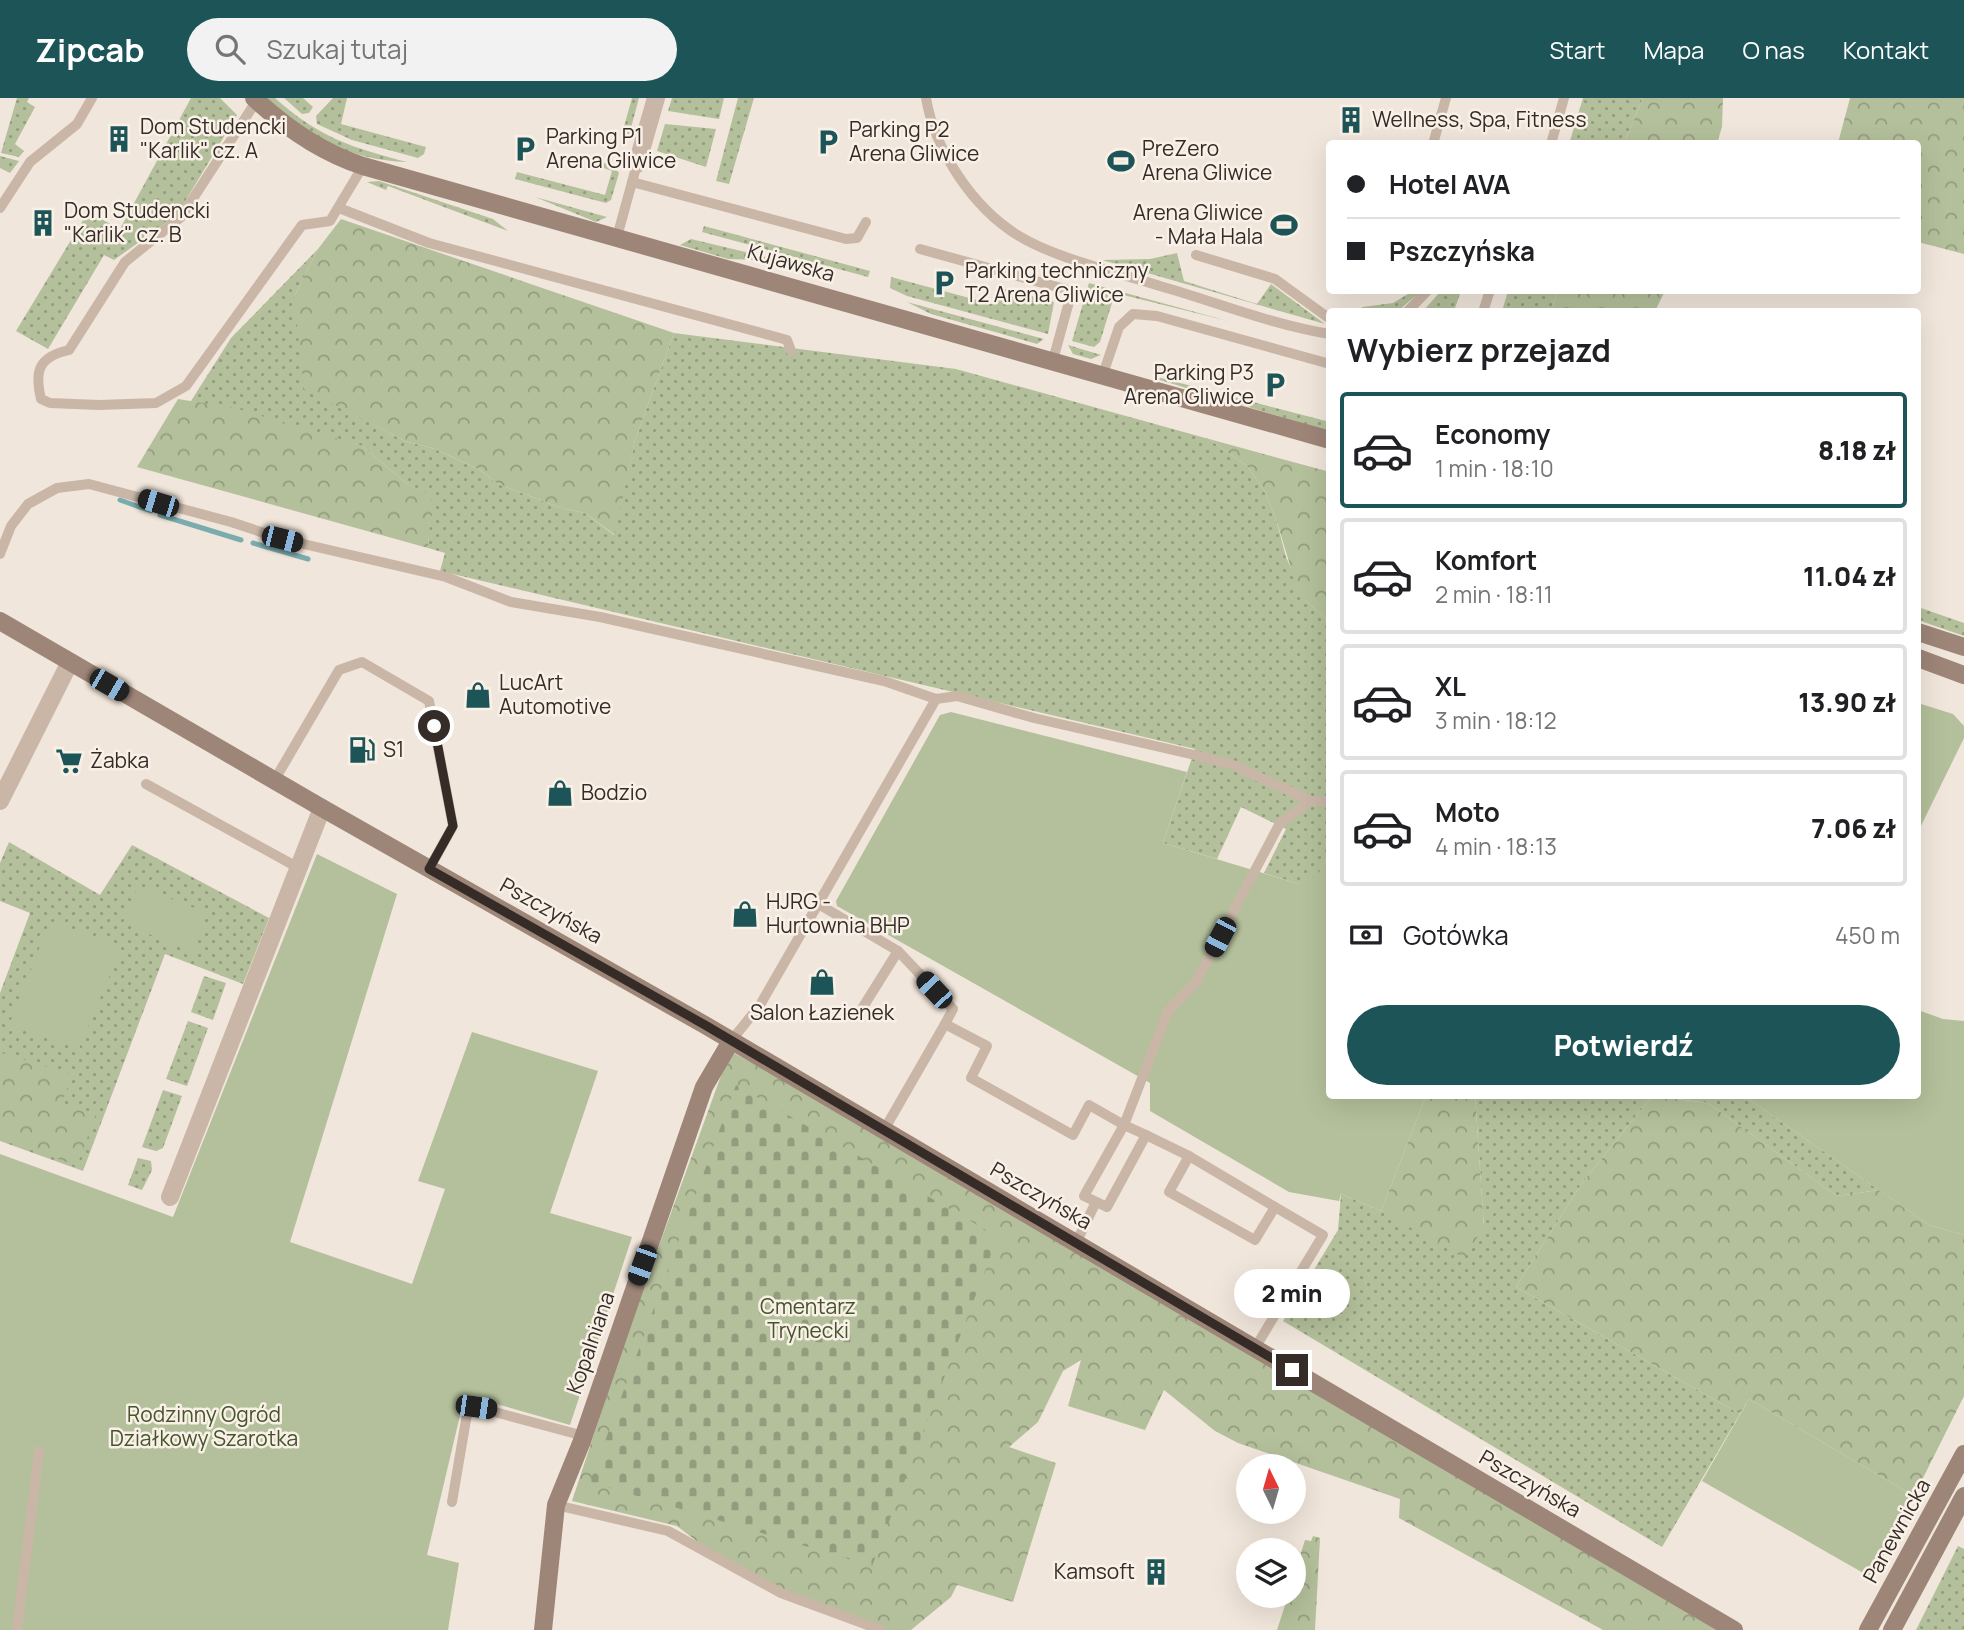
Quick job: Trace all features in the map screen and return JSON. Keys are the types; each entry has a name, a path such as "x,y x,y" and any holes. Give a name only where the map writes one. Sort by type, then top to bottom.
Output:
{"street":[{"path":"635,173 656,98"},
{"name":"Kujawska","path":"255,99 309,142 363,166 1326,439"},
{"name":"Pszczyńska","path":"0,621 274,781 732,1041 1734,1630"},
{"path":"1921,633 1964,647"},
{"path":"1921,659 1964,675"},
{"path":"0,800 71,662"},
{"path":"170,1197 322,808"},
{"name":"Kopalniana","path":"544,1630 556,1505 584,1436 705,1087 732,1041"},
{"name":"Panewnicka","path":"1868,1630 1964,1454"},
{"name":"Panewnicka","path":"1892,1630 1964,1496"}],"lane":[{"path":"0,208 30,162 71,130 92,98"},
{"path":"926,98 929,116 946,157 978,201 1019,236 1082,262 1326,333"},
{"path":"1434,140 1446,98"},
{"path":"1552,140 1564,98"},
{"path":"255,99 181,217 125,262 69,350 51,354 39,368 37,383 41,399 50,403 99,405 156,403 186,386 302,225 330,221 363,166"},
{"path":"617,237 635,173 846,239 857,238 866,222"},
{"path":"339,208 429,243 787,340 791,351"},
{"path":"920,249 1072,291 1053,360"},
{"path":"1196,255 1275,279 1326,316"},
{"path":"1411,308 1424,294"},
{"path":"1102,374 1119,327 1133,314 1157,316 1326,363"},
{"path":"0,554 11,526 28,504 57,488 89,484 231,522 282,539 446,577 512,602 600,617 884,681 936,699 957,696 1034,718 1199,756 1233,765 1311,800 1326,801"},
{"path":"274,781 339,670 362,662 429,701 453,826 429,869"},
{"path":"732,1041 756,1011 820,905 936,699"},
{"path":"146,784 297,867"},
{"path":"1146,1135 1107,1207 1084,1196 1124,1125 1168,1011 1196,982 1280,823 1311,800"},
{"path":"820,905 898,951 953,1010 884,1130"},
{"path":"863,1007 898,951"},
{"path":"945,1024 987,1046 971,1079 1073,1135 1089,1105 1189,1156 1323,1235 1255,1348"},
{"path":"1189,1156 1169,1192 1255,1240 1275,1208"},
{"path":"1076,1243 1096,1202"},
{"path":"452,1502 467,1414 476,1407 584,1436"},
{"path":"17,1630 39,1451"},
{"path":"556,1505 668,1531 781,1594 881,1630"}],"green space":[{"path":"17,98 29,98 27,102 35,107 15,144 24,151 19,157 1,153"},
{"path":"191,98 220,98 237,115 177,215 114,260 104,255 48,349 16,331 88,212 120,229"},
{"path":"267,98 275,98 321,132 370,152 407,162 366,157 331,144 299,125"},
{"path":"284,98 303,98 313,107 309,113 302,114"},
{"path":"333,98 347,98 341,124 426,147 424,154 418,158 352,140 317,124 316,116"},
{"path":"632,98 639,98 628,139 621,137"},
{"path":"672,98 724,98 719,119 668,111"},
{"path":"738,98 754,98 729,184 716,181"},
{"path":"1583,98 1643,98 1625,140 1570,140"},
{"path":"1643,98 1723,98 1722,127 1718,140 1625,140"},
{"path":"1850,98 1964,98 1964,254 1921,243 1921,140 1839,140"},
{"path":"665,124 716,129 706,167 657,151"},
{"path":"0,156 19,161 10,173 0,168"},
{"path":"602,162 613,166 619,173 611,200 606,203 515,179 517,172 605,195 612,171 601,167"},
{"path":"379,181 493,219 508,231 388,186 386,190 367,182"},
{"path":"535,197 607,217 596,222"},
{"path":"341,219 674,333 635,440 615,535 585,513 561,508 498,484 480,470 435,449 405,441 304,389 294,297 318,249"},
{"path":"704,226 870,271 868,277 702,232"},
{"path":"691,239 783,261 728,259 680,245"},
{"path":"318,249 294,297 357,416 405,441 435,449 480,470 498,484 561,508 585,513 614,535 635,440 674,333 956,369 1209,439 1247,466 1264,490 1276,519 1286,557 1306,601 1326,618 1326,859 1316,879 1299,884 1264,873 1286,829 1241,807 1217,859 1163,843 1195,749 440,571 445,553 428,548 431,497 405,482 362,446 191,401 231,338"},
{"path":"1177,253 1184,281 1257,304 1271,284 1325,324 1102,260 1150,259"},
{"path":"891,277 992,304 996,291 1001,288 1054,302 1048,334 907,296 890,288"},
{"path":"1089,283 1228,321 1115,293 1100,342 1094,347 1072,341"},
{"path":"1408,294 1418,294 1401,308 1362,308 1362,307 1393,303"},
{"path":"1438,294 1460,294 1455,308 1426,308"},
{"path":"1507,294 1557,294 1552,308 1503,308"},
{"path":"1557,294 1664,294 1656,308 1552,308"},
{"path":"907,302 1044,339 1037,344 931,314"},
{"path":"1068,345 1101,355 1091,359 1073,354"},
{"path":"1157,379 1326,421 1326,431"},
{"path":"178,399 235,408 362,446 405,482 432,497 428,548 137,467"},
{"path":"1209,439 1326,471 1326,618 1306,601 1296,585 1276,519 1264,490 1247,466"},
{"path":"1921,608 1964,623 1964,636 1921,621"},
{"path":"1921,704 1953,714 1964,726 1964,738 1921,826"},
{"path":"951,712 1187,772 1163,843 1299,884 1305,875 1316,878 1326,859 1326,1099 1425,1099 1381,1211 1341,1194 1339,1201 1289,1192 1150,1111 1150,1083 837,906 836,901 940,715"},
{"path":"9,842 100,895 132,845 269,918 243,984 165,954 83,1171 0,1141 0,993 30,913 0,901 0,863"},
{"name":"Rodzinny Ogród Działkowy Szarotka","path":"317,854 397,894 290,1242 412,1284 445,1189 418,1181 472,1032 598,1071 550,1213 632,1237 570,1425 479,1399 462,1407 427,1555 459,1563 448,1630 0,1630 0,1154 173,1217"},
{"path":"138,886 207,913 193,953 123,923"},
{"path":"50,921 122,946 79,1049 9,1025"},
{"path":"204,976 226,983 213,1020 191,1012"},
{"path":"1921,1011 1943,1019 1964,1021 1964,1235 1929,1225 1748,1099 1921,1099"},
{"path":"188,1021 208,1028 187,1086 166,1079"},
{"path":"730,1051 997,1196 1734,1630 1603,1630 1399,1518 1400,1499 1306,1467 1306,1454 1270,1454 1238,1443 1215,1431 1164,1390 1145,1430 1068,1406 1081,1360 1063,1371 1038,1422 1009,1447 1056,1463 1013,1602 957,1585 951,1597 911,1630 881,1630 733,1569 677,1526 572,1501 629,1328"},
{"path":"0,1052 72,1075 62,1103 96,1114 77,1166 0,1138"},
{"name":"Cmentarz Trynecki","path":"736,1085 998,1237 872,1566 590,1482"},
{"path":"163,1090 182,1096 163,1148 156,1151 142,1147"},
{"path":"1425,1099 1475,1099 1484,1227 1464,1258 1381,1211"},
{"path":"1475,1099 1650,1099 1582,1183 1516,1287 1740,1414 1662,1547 1283,1321 1338,1230 1341,1194 1381,1211 1484,1227"},
{"path":"1650,1099 1708,1103 1837,1196 1879,1190 1929,1225 1964,1235 1964,1396 1914,1496 1749,1399 1740,1414 1516,1287 1582,1183"},
{"path":"1678,1099 1748,1099 1879,1190 1837,1196 1708,1103"},
{"path":"138,1158 151,1161 152,1170 142,1190 128,1185"},
{"path":"1749,1399 1914,1496 1872,1578 1702,1481"},
{"path":"1313,1536 1320,1538 1315,1630 1277,1630 1284,1608 1306,1608 1306,1540 1311,1541"},
{"path":"1958,1546 1964,1549 1964,1630 1916,1630"}],"waterway":[{"path":"120,500 151,511"},
{"path":"160,515 241,540"},
{"path":"253,543 308,559"}],"place":[{"name":"Wellness, Spa, Fitness","path":"1351,120"},
{"name":"Dom Studencki \"Karlik\" cz. A","path":"119,139"},
{"name":"Parking P2 Arena Gliwice","path":"828,142"},
{"name":"Parking P1 Arena Gliwice","path":"525,149"},
{"name":"PreZero Arena Gliwice","path":"1121,161"},
{"name":"Dom Studencki \"Karlik\" cz. B","path":"43,223"},
{"name":"Arena Gliwice - Mała Hala","path":"1284,225"},
{"name":"Parking techniczny T2 Arena Gliwice","path":"944,283"},
{"name":"Parking P3 Arena Gliwice","path":"1275,385"},
{"name":"LucArt Automotive","path":"478,695"},
{"name":"S1","path":"362,750"},
{"name":"Żabka","path":"69,761"},
{"name":"Bodzio","path":"560,793"},
{"name":"HJRG - Hurtownia BHP","path":"745,914"},
{"name":"Salon Łazienek","path":"822,982"},
{"name":"Kamsoft","path":"1156,1572"}],"route":[{"path":"434,726 453,826 429,869 587,956 1292,1370"}]}
